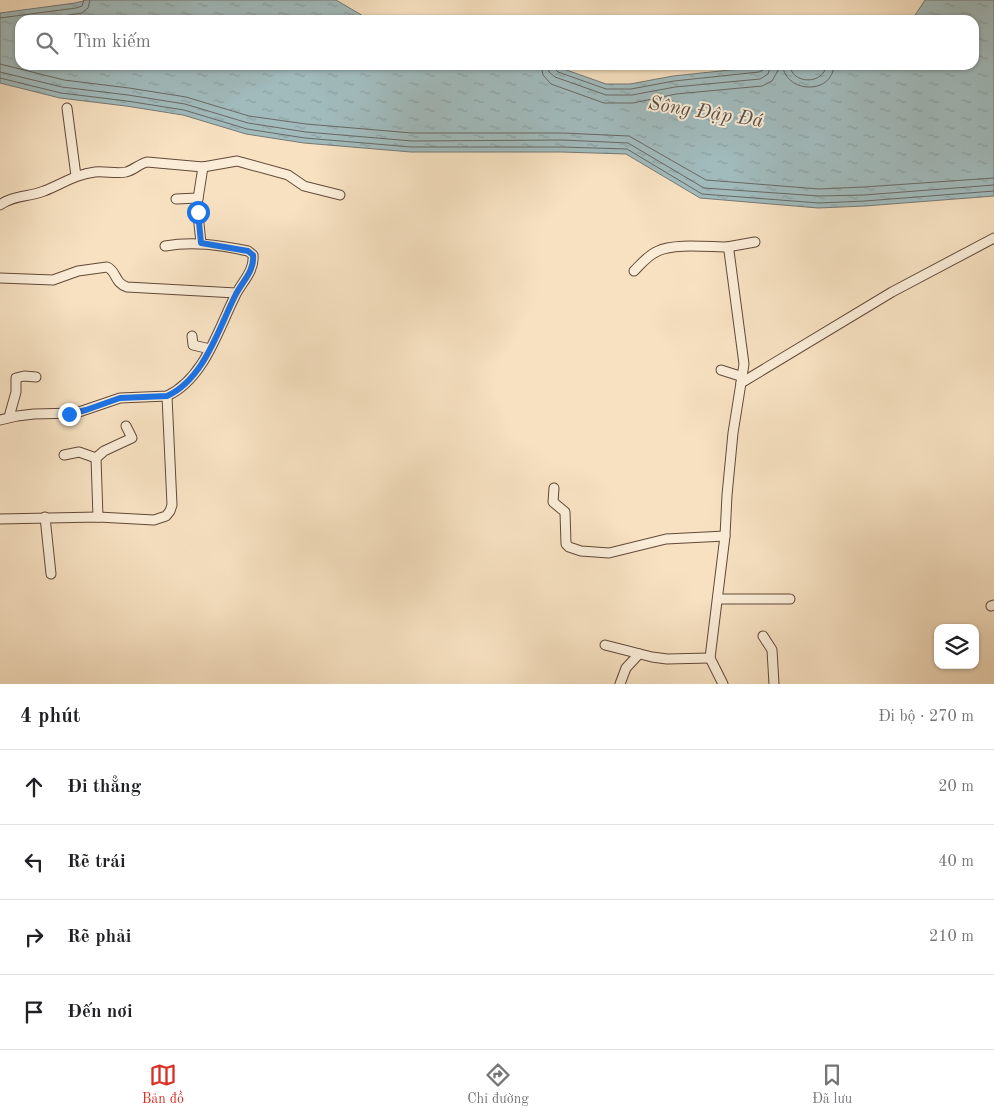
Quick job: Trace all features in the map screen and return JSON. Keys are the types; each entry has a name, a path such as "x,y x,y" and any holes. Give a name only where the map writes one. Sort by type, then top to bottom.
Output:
{"street":[{"path":"67,108 76,176"},
{"path":"0,205 10,199 45,190 76,176 95,172 128,172 147,162 203,167 233,161 246,163 288,175 304,186 340,196"},
{"path":"201,243 198,198 203,167"},
{"path":"176,199 198,198"},
{"path":"742,380 892,292 994,238"},
{"path":"4,419 34,414 69,414 120,398 167,396 186,383 210,349 236,293 246,278 252,264 253,255 248,251 201,243 187,242 165,246"},
{"path":"634,271 653,253 662,249 696,246 727,247 755,242"},
{"path":"723,684 710,658 725,536 726,495 733,432 742,380 743,351 727,247"},
{"path":"0,278 53,280 78,271 107,267 111,268 120,284 127,288 236,293"},
{"path":"192,336 193,345 210,349"},
{"path":"721,370 742,380"},
{"path":"4,419 16,392 16,378 24,376 36,377"},
{"path":"0,519 98,517 154,520 166,516 172,505 167,396"},
{"path":"96,458 132,438 126,426"},
{"path":"64,455 79,452 96,458"},
{"path":"96,458 98,517"},
{"path":"554,488 553,502 565,512 566,544 581,551 609,554 666,539 725,536"},
{"path":"45,517 51,574"},
{"path":"718,599 790,599"},
{"path":"763,636 772,650 774,684"},
{"path":"605,644 639,654 667,659 710,658"},
{"path":"620,684 626,668 639,654"}],"water":[{"name":"Sông Đập Đá","path":"87,0 336,0 362,15 15,15 15,70 566,70 606,84 630,84 673,76 730,70 979,70 979,15 915,15 925,0 994,0 994,196 818,208 700,198 626,154 411,152 304,143 246,134 183,115 60,98 0,83 0,13"}],"route":[{"path":"69,414 120,398 167,396 181,388 204,360 236,293 246,278 252,264 253,255 248,251 201,243 198,212"}]}
